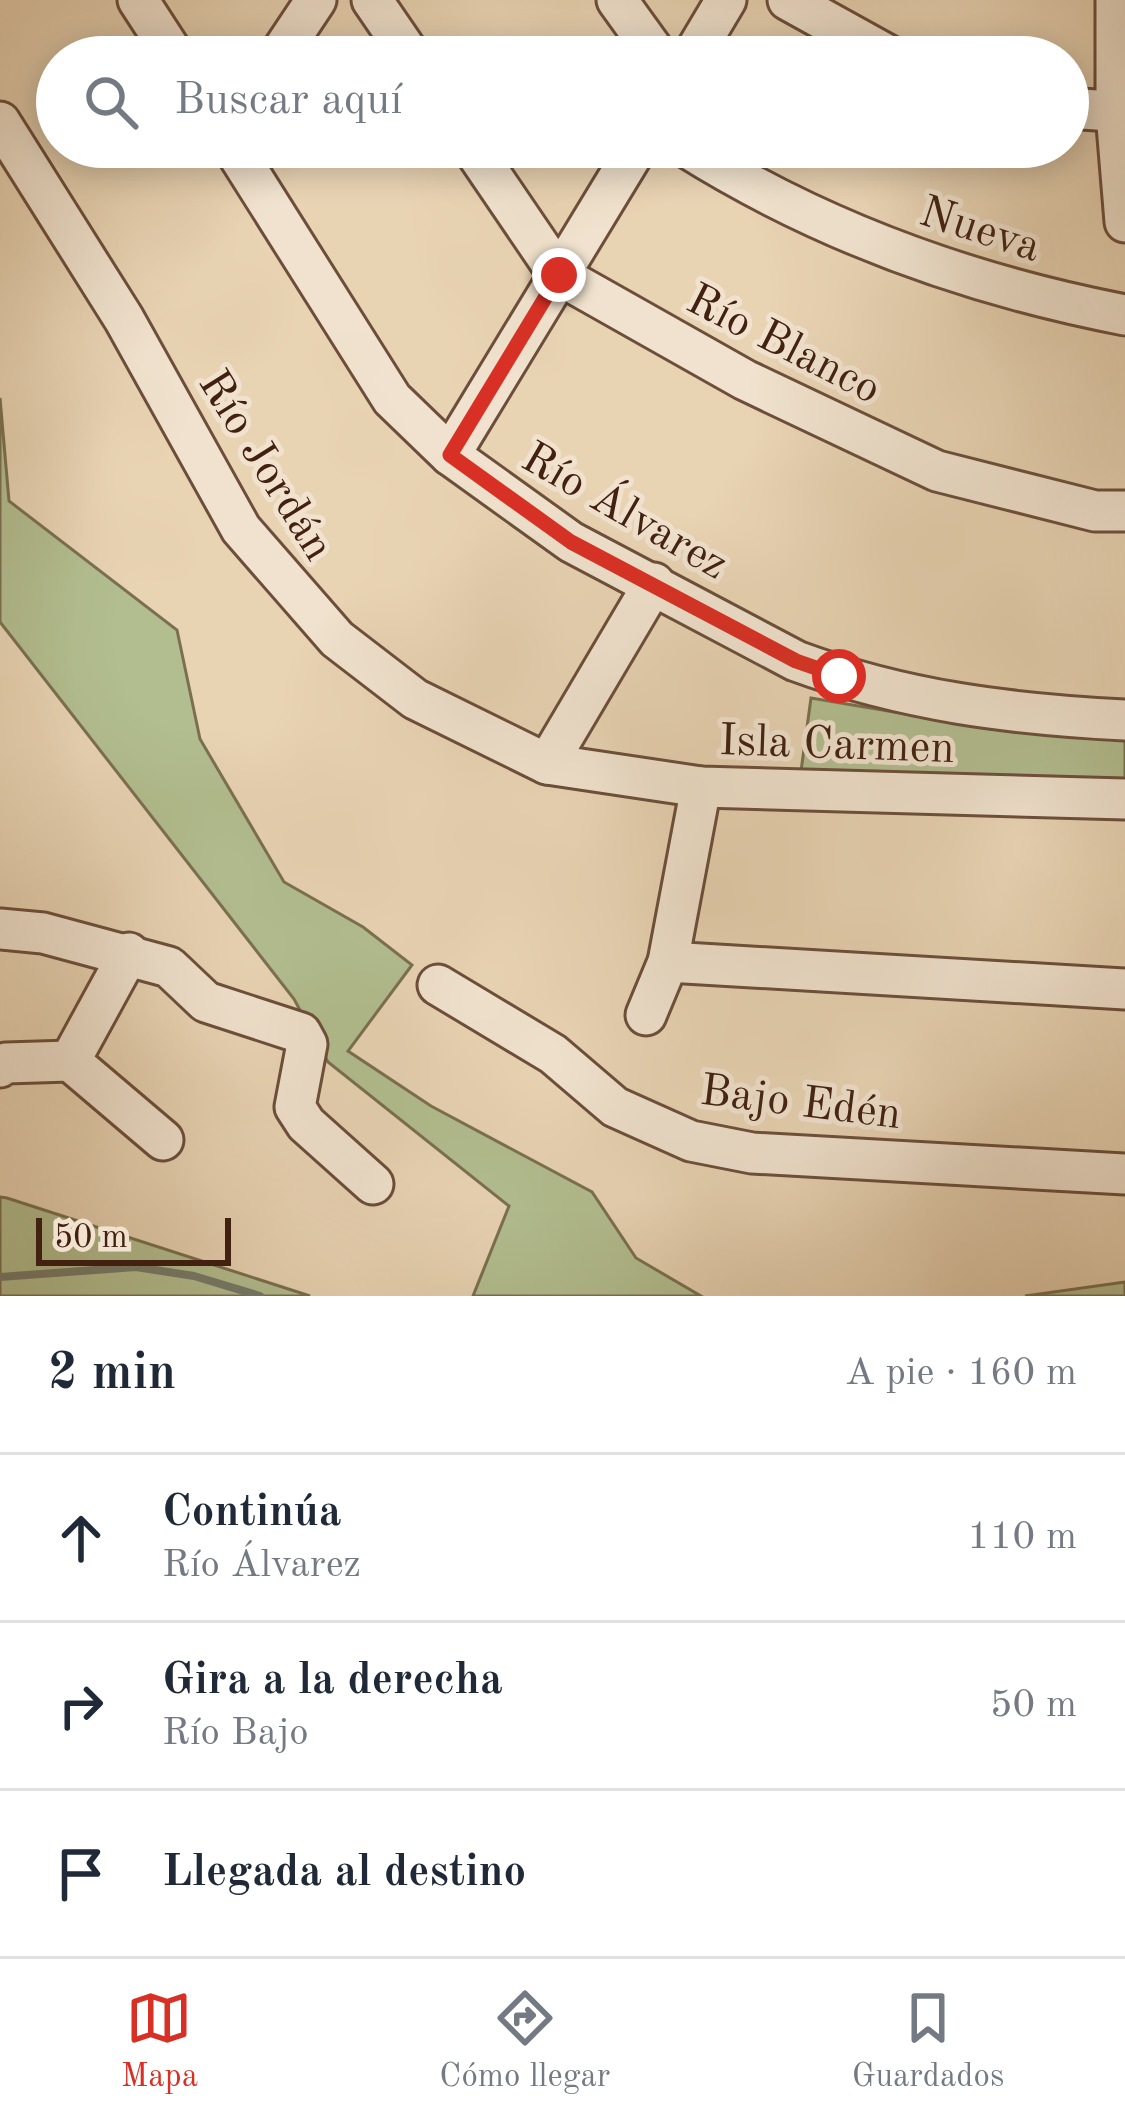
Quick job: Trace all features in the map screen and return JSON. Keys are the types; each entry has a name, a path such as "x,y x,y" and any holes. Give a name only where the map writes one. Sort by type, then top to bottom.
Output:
{"street":[{"path":"138,0 161,36"},
{"path":"292,36 316,0"},
{"path":"372,0 397,36"},
{"path":"617,0 643,36"},
{"path":"705,36 726,0"},
{"path":"788,0 852,36"},
{"path":"1117,0 1125,222"},
{"path":"1089,110 1120,112"},
{"name":"Río Jordán","path":"0,122 124,319 241,529 270,568 337,639 401,690 457,724 548,764"},
{"name":"Río Álvarez","path":"246,168 392,399 450,455 532,517 796,661 884,690 974,710 1125,719"},
{"name":"Río Blanco","path":"486,168 559,275 746,380 938,471 1095,511 1125,511"},
{"path":"450,455 624,168"},
{"name":"Nueva","path":"724,168 799,209 905,255 1018,291 1125,315"},
{"path":"548,764 654,583"},
{"name":"Isla Carmen","path":"548,764 701,787 1125,799"},
{"path":"646,1015 668,962 701,787"},
{"path":"0,929 129,953 169,967 206,1002 302,1033 307,1044 296,1107 306,1124 373,1184"},
{"path":"70,1061 129,953"},
{"path":"668,962 1125,989"},
{"name":"Bajo Edén","path":"438,985 553,1054 615,1107 691,1141 752,1153 1125,1174"},
{"path":"0,1067 70,1061 163,1140"}],"green space":[{"path":"0,398 9,501 177,630 200,739 284,882 363,927 412,965 348,1051 431,1106 592,1192 636,1258 701,1296 473,1296 509,1206 328,1062 294,999 0,622"},
{"path":"811,698 1013,732 1125,734 1125,784 801,771"},
{"path":"0,1197 7,1198 310,1296 0,1296"},
{"path":"1125,1282 1125,1296 1025,1296"}],"waterway":[{"path":"0,1277 136,1267 194,1276 260,1296"}],"route":[{"path":"559,275 450,455 571,542 796,661 839,676"}]}
